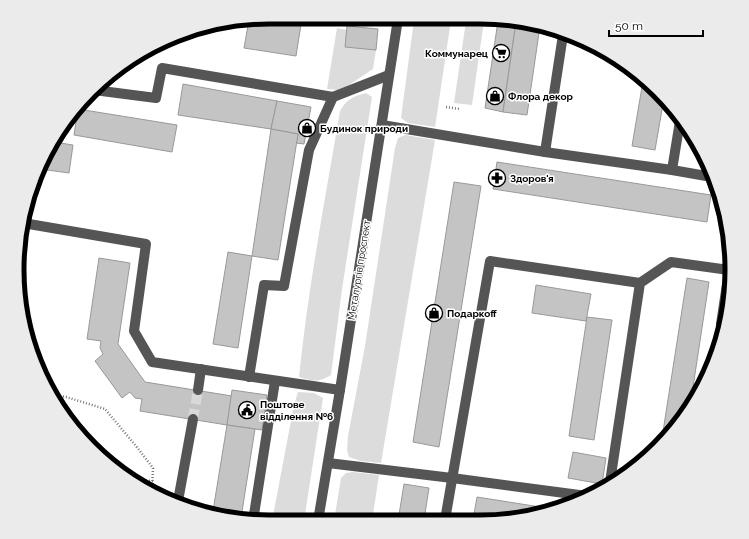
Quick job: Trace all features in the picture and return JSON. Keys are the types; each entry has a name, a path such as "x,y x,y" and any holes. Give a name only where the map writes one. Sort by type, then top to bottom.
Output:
{"street":[{"name":"Металургів проспект","path":"319,515 397,24"},
{"path":"544,152 562,39"},
{"path":"101,91 156,98 162,68 333,97 389,75"},
{"path":"249,377 264,285 284,286 309,150 333,97"},
{"path":"382,125 544,152 706,176"},
{"path":"672,170 679,127"},
{"path":"29,224 146,244 134,331 152,362 340,390"},
{"path":"446,515 490,261 640,283 671,262 725,270"},
{"path":"611,477 640,283"},
{"path":"198,390 201,369"},
{"path":"254,514 274,381"},
{"path":"179,497 193,419"},
{"path":"328,463 576,495"}],"path":[{"path":"446,107 460,109"},
{"path":"59,396 105,409 153,468 153,485"},
{"path":"145,481 153,482"}],"shaded area":[{"path":"413,24 450,24 435,127 408,123 401,118"},
{"path":"466,24 484,24 472,105 454,103"},
{"path":"337,28 347,30 376,50 373,69 346,87 337,90 327,89"},
{"path":"366,93 372,97 342,289 331,375 319,380 308,380 299,377 317,244 340,111 350,99"},
{"path":"405,135 435,140 381,463 361,461 349,457 347,450 348,436 365,346 395,148 398,138"},
{"path":"298,392 314,393 323,398 305,515 273,515 294,405"},
{"path":"353,472 379,475 373,515 335,515 341,478 346,473"}],"building":[{"path":"301,24 296,56 244,48 248,25"},
{"path":"497,25 515,27 503,112 485,108"},
{"path":"347,26 378,29 376,50 345,47"},
{"path":"515,27 539,31 527,115 503,112"},
{"path":"183,84 277,101 271,129 178,115"},
{"path":"642,86 663,106 655,150 632,146"},
{"path":"277,101 311,107 304,144 296,143 298,134 271,129"},
{"path":"83,110 177,125 172,152 74,135 77,118"},
{"path":"271,129 298,134 278,260 252,256"},
{"path":"59,143 73,145 69,173 45,170"},
{"path":"497,162 711,195 707,222 493,189"},
{"path":"454,182 481,186 439,447 413,442"},
{"path":"228,252 252,256 238,348 213,344"},
{"path":"99,258 130,263 118,344 145,382 232,396 227,425 140,411 142,399 135,398 130,392 122,398 95,361 103,354 100,348 101,341 87,339"},
{"path":"687,278 709,282 692,391 684,406 663,432"},
{"path":"536,285 591,294 586,321 532,313"},
{"path":"587,317 612,320 594,440 569,436"},
{"name":"Поштове відділення №6","path":"232,390 267,395 262,430 227,425"},
{"path":"227,425 255,429 242,513 213,508"},
{"path":"573,452 606,458 602,482 599,484 568,478"},
{"path":"404,484 429,488 425,515 399,515"},
{"path":"477,497 542,507 512,513 474,515"}],"tunnel":[{"path":"193,419 198,390"}],"place":[{"name":"Коммунарец","path":"501,53"},
{"name":"Флора декор","path":"495,96"},
{"name":"Будинок природи","path":"307,128"},
{"name":"Здоров'я","path":"497,178"},
{"name":"Подаркоff","path":"434,313"},
{"name":"Поштове відділення №6","path":"247,410"}]}
